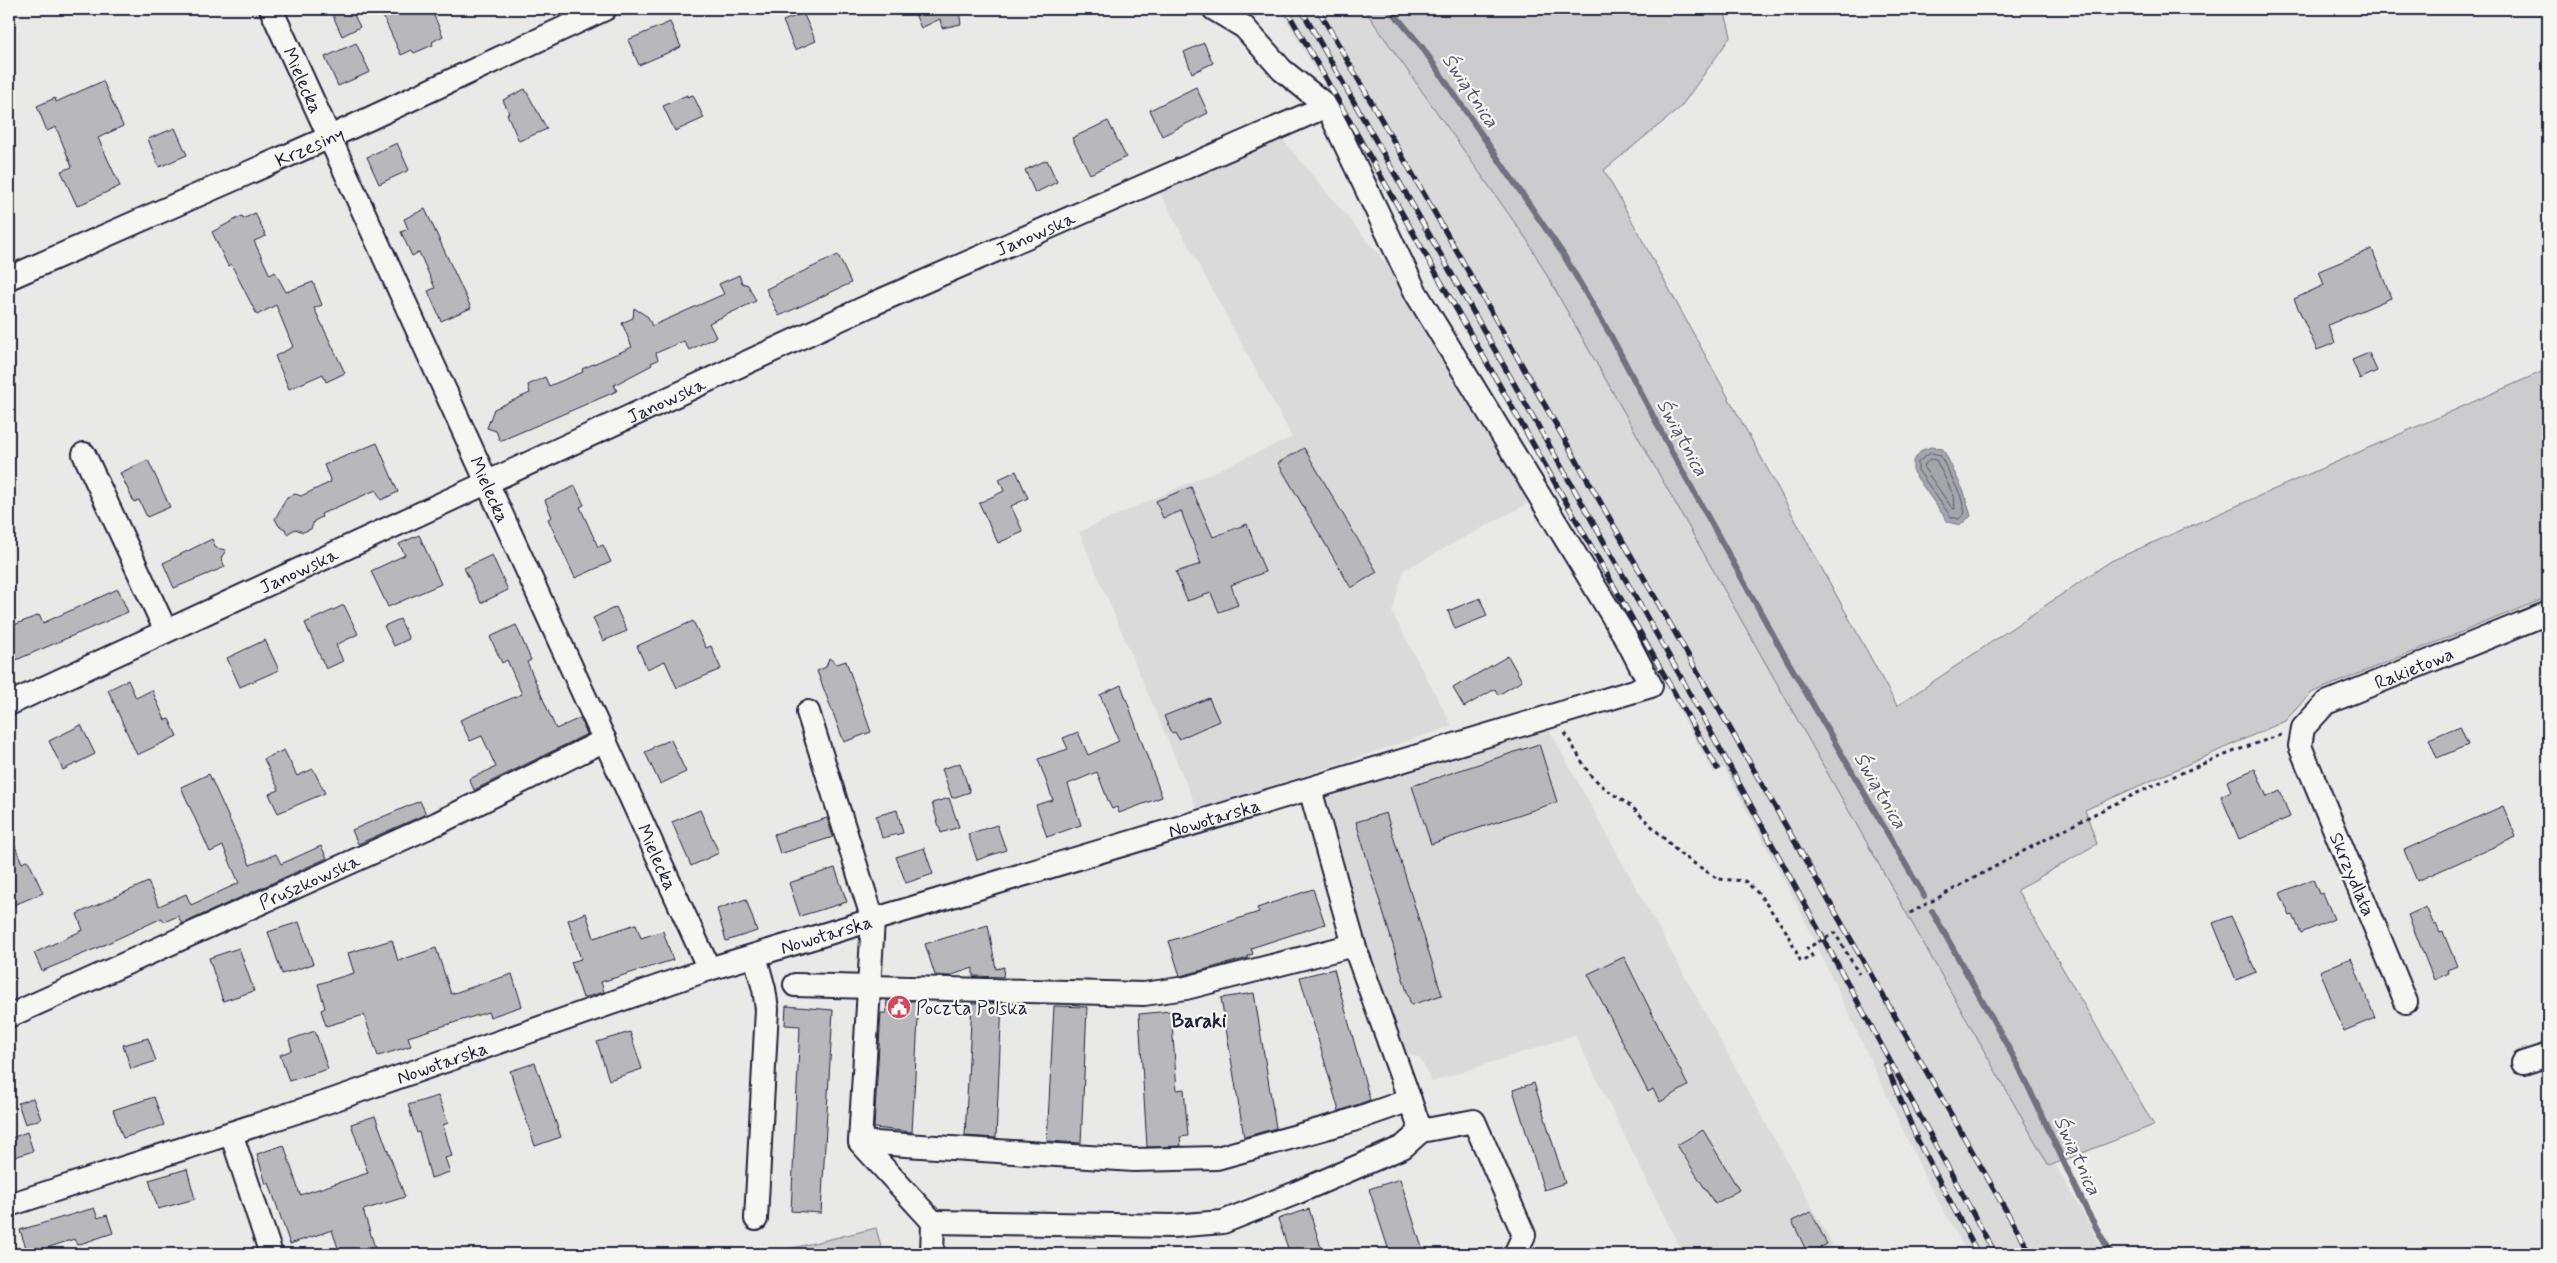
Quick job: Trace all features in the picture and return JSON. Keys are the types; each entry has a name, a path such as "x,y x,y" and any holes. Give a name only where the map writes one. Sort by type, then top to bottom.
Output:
{"street":[{"name":"Mielecka","path":"272,9 710,970"},
{"name":"Krzesiny","path":"9,278 330,136 605,9"},
{"path":"1214,9 1244,27 1282,70 1328,106"},
{"name":"Janowska","path":"9,704 874,303 1328,106"},
{"name":"Nowotarska","path":"9,1204 231,1133 754,956 1651,686 1626,638 1416,294 1328,106"},
{"path":"84,454 166,631"},
{"name":"Rakietowa","path":"2302,737 2326,703 2548,612"},
{"path":"808,712 874,920 860,1142 933,1222 932,1254"},
{"name":"Skrzydlata","path":"2302,737 2406,1002"},
{"name":"Pruszkowska","path":"9,1016 438,823 605,740"},
{"path":"1310,789 1354,945 1421,1131"},
{"path":"795,985 1144,994 1186,988 1354,945"},
{"path":"754,956 767,1009 756,1218"},
{"path":"2523,1063 2548,1054"},
{"path":"860,1142 1134,1160 1217,1158 1344,1123 1410,1100"},
{"path":"933,1222 1172,1226 1223,1222 1403,1147 1421,1131 1474,1120 1524,1235 1515,1254"},
{"path":"231,1133 271,1254"}],"path":[{"path":"1556,716 1590,775 1607,790 1632,807 1654,830 1687,859 1718,879 1745,881 1759,894 1786,931 1801,962 1812,956 1807,948 1835,933 1859,974"},
{"path":"1910,913 2134,795 2251,745 2302,737"}],"shaded area":[{"path":"1280,9 1368,9 1522,228 2106,1254 1968,1254 1926,1179 1801,912 1724,768 1714,773 1444,292"},
{"path":"1364,9 1724,9 1731,36 1680,108 1604,170 1897,706 2111,561 2548,369 2548,597 2311,693 2285,721 2085,810 2097,844 2017,890 2154,1125 2049,1166 1527,240"},
{"path":"1281,138 1419,302 1536,499 1404,570 1392,612 1452,726 1198,811 1079,532 1292,437 1160,193"},
{"path":"1546,724 1833,1245 1814,1254 1683,1254 1575,1035 1432,1082 1420,1058 1404,1052 1320,795"},
{"path":"876,1228 883,1254 768,1254"}],"water":[{"path":"1931,447 1943,449 1964,492 1971,516 1960,525 1948,522 1913,472 1913,461 1922,450"}],"building":[{"path":"330,9 351,9 360,27 342,36"},
{"path":"394,9 431,9 443,36 432,42 433,45 414,53 412,50 401,55 382,14"},
{"path":"913,9 963,9 959,11 961,24 942,28 940,19 921,28"},
{"path":"803,13 816,41 795,50 783,21"},
{"path":"670,22 681,47 639,65 628,40"},
{"path":"356,43 370,72 338,86 325,57"},
{"path":"1204,43 1213,63 1192,73 1184,52"},
{"path":"103,81 123,126 98,138 120,186 77,206 61,171 72,167 56,127 47,131 37,106 55,98 56,102"},
{"path":"1196,87 1208,113 1162,136 1150,110"},
{"path":"525,89 547,129 519,141 503,100"},
{"path":"687,95 687,97 693,95 704,118 675,131 663,106"},
{"path":"1108,121 1126,157 1090,174 1072,138"},
{"path":"175,128 187,155 159,167 148,139"},
{"path":"397,143 409,170 379,184 367,157"},
{"path":"1047,160 1057,182 1035,193 1025,170"},
{"path":"425,209 471,308 441,321 428,291 435,288 419,252 412,256 401,232 408,229 404,219"},
{"path":"255,213 266,236 254,241 270,275 275,272 286,292 313,282 322,305 314,308 345,373 326,382 323,374 289,389 275,356 293,347 276,305 257,315 231,264 228,266 212,232 242,216 243,219"},
{"path":"2372,249 2391,298 2328,325 2335,343 2317,350 2294,299 2324,285 2319,271"},
{"path":"838,255 851,283 779,316 766,289"},
{"path":"739,275 742,283 748,285 756,301 709,323 716,337 689,350 684,341 656,353 658,360 614,385 617,391 500,441 496,431 487,428 494,409 530,393 528,385 545,377 549,386 583,372 582,369 632,347 622,323 633,318 634,308 648,317 652,326 724,294 719,284"},
{"path":"2369,353 2377,371 2360,379 2352,360"},
{"path":"377,443 398,492 381,500 376,490 321,514 322,517 314,521 311,529 303,532 295,529 287,534 285,529 279,526 275,519 287,497 295,494 301,496 331,482 324,465"},
{"path":"1304,448 1377,572 1351,588 1278,463"},
{"path":"148,460 170,507 147,517 139,500 134,502 120,473"},
{"path":"1016,471 1028,498 1011,506 1023,532 998,543 979,503 1004,491 999,479"},
{"path":"575,486 584,505 580,507 598,547 603,545 611,562 575,578 548,519 552,517 545,500"},
{"path":"1191,487 1213,537 1247,524 1265,572 1231,585 1238,605 1219,612 1211,593 1187,601 1176,572 1201,564 1181,511 1163,518 1156,501"},
{"path":"419,535 441,584 388,607 371,571 405,555 399,544"},
{"path":"212,539 216,548 226,550 221,558 225,567 174,588 163,563"},
{"path":"492,555 508,590 481,603 464,568"},
{"path":"118,589 128,612 9,663 9,627 39,615 43,623"},
{"path":"1480,598 1487,616 1455,629 1448,611"},
{"path":"344,605 358,634 336,645 343,661 326,669 305,623"},
{"path":"616,607 627,631 603,641 593,618"},
{"path":"400,619 409,639 394,646 384,626"},
{"path":"693,621 706,648 711,646 721,669 677,688 665,661 647,669 637,646"},
{"path":"516,625 531,660 527,662 556,729 580,718 587,734 474,790 469,779 496,767 482,736 470,741 460,720 522,694 507,660 502,663 490,637"},
{"path":"265,640 279,670 240,687 227,658"},
{"path":"1508,656 1522,681 1498,695 1495,689 1464,707 1453,688"},
{"path":"829,658 837,664 846,661 871,732 844,742 817,671 826,667"},
{"path":"128,680 136,698 152,690 165,720 169,719 177,736 137,755 108,690"},
{"path":"1121,685 1162,797 1119,813 1117,807 1112,809 1097,772 1068,784 1081,825 1047,837 1036,805 1053,800 1038,759 1068,749 1063,738 1078,732 1088,755 1119,741 1100,695"},
{"path":"1209,698 1219,721 1179,739 1175,732 1171,733 1164,716"},
{"path":"81,725 95,754 63,770 49,741"},
{"path":"2460,726 2468,745 2437,758 2429,739"},
{"path":"671,740 686,772 660,784 645,752 654,746"},
{"path":"1539,744 1557,802 1431,844 1412,786"},
{"path":"284,750 297,776 313,769 325,793 278,813 269,794 279,790 264,759"},
{"path":"960,763 970,792 952,798 942,769"},
{"path":"2255,769 2267,797 2280,791 2290,817 2239,839 2221,796 2231,791 2227,781"},
{"path":"209,774 250,865 276,854 281,864 321,846 327,858 182,924 178,916 164,922 162,918 42,971 34,953 83,930 77,914 148,882 159,906 186,894 191,905 239,883 223,846 210,852 181,787"},
{"path":"949,798 959,827 941,833 932,803"},
{"path":"420,801 426,814 358,844 352,830"},
{"path":"2503,806 2516,837 2417,881 2404,850"},
{"path":"700,810 719,853 691,866 672,822"},
{"path":"897,810 903,833 882,838 876,816"},
{"path":"1386,813 1442,995 1411,1005 1356,822"},
{"path":"827,818 833,837 780,854 774,834"},
{"path":"997,825 1006,850 977,860 968,834"},
{"path":"9,832 22,863 28,860 43,893 9,907"},
{"path":"924,848 933,874 906,883 896,857"},
{"path":"835,868 847,902 800,916 789,883"},
{"path":"2313,879 2319,894 2323,893 2334,919 2301,933 2293,915 2290,916 2280,893"},
{"path":"1313,889 1325,924 1251,948 1253,954 1247,956 1248,958 1180,976 1169,941 1259,912 1257,908"},
{"path":"746,899 757,931 726,941 717,909"},
{"path":"2426,907 2434,925 2436,924 2440,933 2443,932 2457,966 2447,970 2449,973 2434,980 2408,915"},
{"path":"586,913 594,938 636,924 641,938 663,931 673,960 601,982 604,992 583,998 571,962 581,959 568,920"},
{"path":"2231,916 2256,972 2236,980 2213,923"},
{"path":"299,922 313,964 282,974 268,932"},
{"path":"988,925 996,969 1004,967 1003,977 973,976 973,968 949,976 935,975 925,944"},
{"path":"392,940 398,961 436,948 451,994 512,974 522,1006 490,1017 488,1012 408,1037 411,1046 378,1056 364,1015 326,1026 321,1010 325,1008 318,984 354,973 348,953"},
{"path":"239,948 254,991 223,1001 209,958"},
{"path":"1624,957 1688,1086 1660,1102 1653,1089 1648,1092 1588,974"},
{"path":"2351,958 2375,1018 2344,1031 2320,971"},
{"path":"1334,969 1370,1100 1339,1111 1300,977"},
{"path":"1254,993 1276,1128 1244,1137 1221,998"},
{"path":"887,1000 919,1001 912,1132 874,1128 881,1013 886,1013"},
{"path":"972,1003 1002,1003 996,1138 965,1136"},
{"path":"786,1006 833,1010 821,1213 791,1211 800,1026 785,1025"},
{"path":"1054,1006 1087,1007 1081,1143 1047,1141"},
{"path":"1171,1011 1177,1090 1184,1089 1188,1136 1180,1137 1181,1146 1147,1147 1139,1014"},
{"path":"315,1031 328,1069 289,1081 280,1055 292,1050 289,1040"},
{"path":"630,1032 642,1069 609,1080 597,1042"},
{"path":"148,1038 156,1061 131,1069 123,1045"},
{"path":"535,1063 561,1137 535,1146 510,1071"},
{"path":"1534,1083 1565,1183 1544,1190 1513,1090"},
{"path":"438,1096 448,1123 443,1125 452,1156 445,1158 450,1172 431,1178 419,1132 417,1133 408,1105"},
{"path":"154,1097 164,1125 123,1138 113,1110"},
{"path":"33,1098 41,1119 25,1124 18,1103"},
{"path":"375,1116 405,1197 363,1210 377,1254 340,1254 332,1230 290,1244 269,1183 266,1184 257,1154 284,1145 300,1195 368,1173 351,1124"},
{"path":"1703,1130 1739,1190 1715,1204 1677,1145"},
{"path":"27,1132 33,1151 12,1158 9,1139"},
{"path":"187,1169 195,1199 158,1209 149,1180"},
{"path":"1400,1179 1424,1254 1390,1254 1369,1189"},
{"path":"94,1208 98,1218 107,1215 113,1233 77,1245 74,1239 28,1254 20,1230"},
{"path":"1309,1209 1323,1254 1290,1254 1278,1219"},
{"path":"1811,1212 1827,1244 1808,1254 1792,1221"}],"waterway":[{"name":"Świątnica","path":"1390,9 1422,47 1563,254 1611,336 1673,454 1786,658 1924,896"},
{"name":"Świątnica","path":"1932,911 2018,1065 2087,1211 2111,1254"}],"railway":[{"path":"1286,9 1717,768"},
{"path":"1301,9 1682,679 1995,1254"},
{"path":"1318,9 2031,1254"},
{"path":"1886,1065 1917,1139 1978,1254"}],"place":[{"name":"Poczta Polska","path":"899,1007"}],"district":[{"name":"Baraki","path":"1199,1020"}]}
